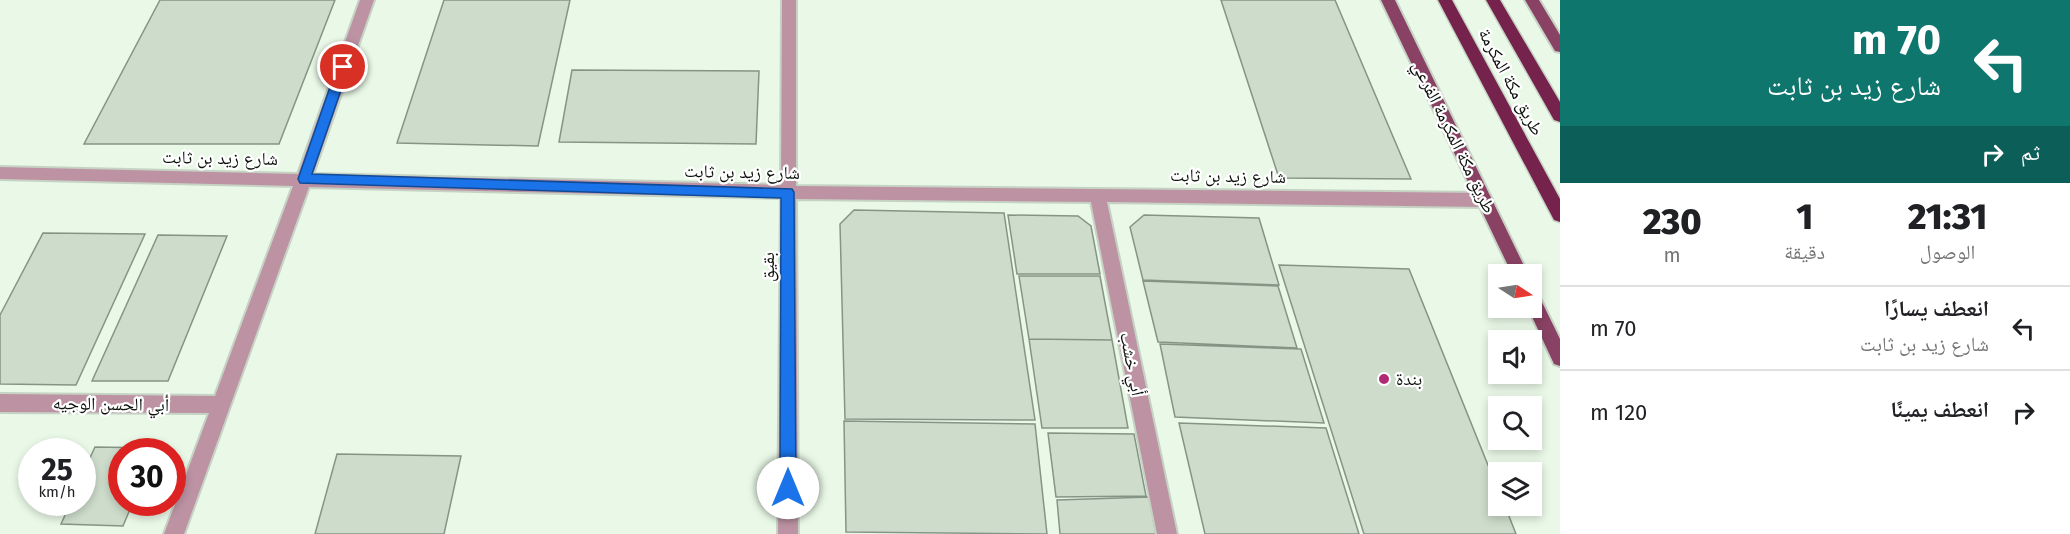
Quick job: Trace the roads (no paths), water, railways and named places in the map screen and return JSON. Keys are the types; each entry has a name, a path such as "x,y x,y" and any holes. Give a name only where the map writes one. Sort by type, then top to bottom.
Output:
{"highway":[{"name":"طريق مكة المكرمة","path":"1445,0 1560,215"},
{"name":"طريق مكة المكرمة","path":"1494,0 1560,116"}],"main road":[{"name":"طريق مكة المكرمة الفرعي","path":"1388,0 1515,264"},
{"path":"1532,0 1560,47"},
{"path":"1541,318 1560,358"}],"street":[{"path":"174,534 367,0"},
{"name":"بقيق","path":"788,534 789,0"},
{"name":"شارع زيد بن ثابت","path":"0,173 788,192 1484,200"},
{"name":"أبي خشب","path":"1098,194 1167,534"},
{"name":"أبي الحسن الوجيه","path":"0,403 222,405"}],"place":[{"name":"بندة","path":"1384,379"}]}
